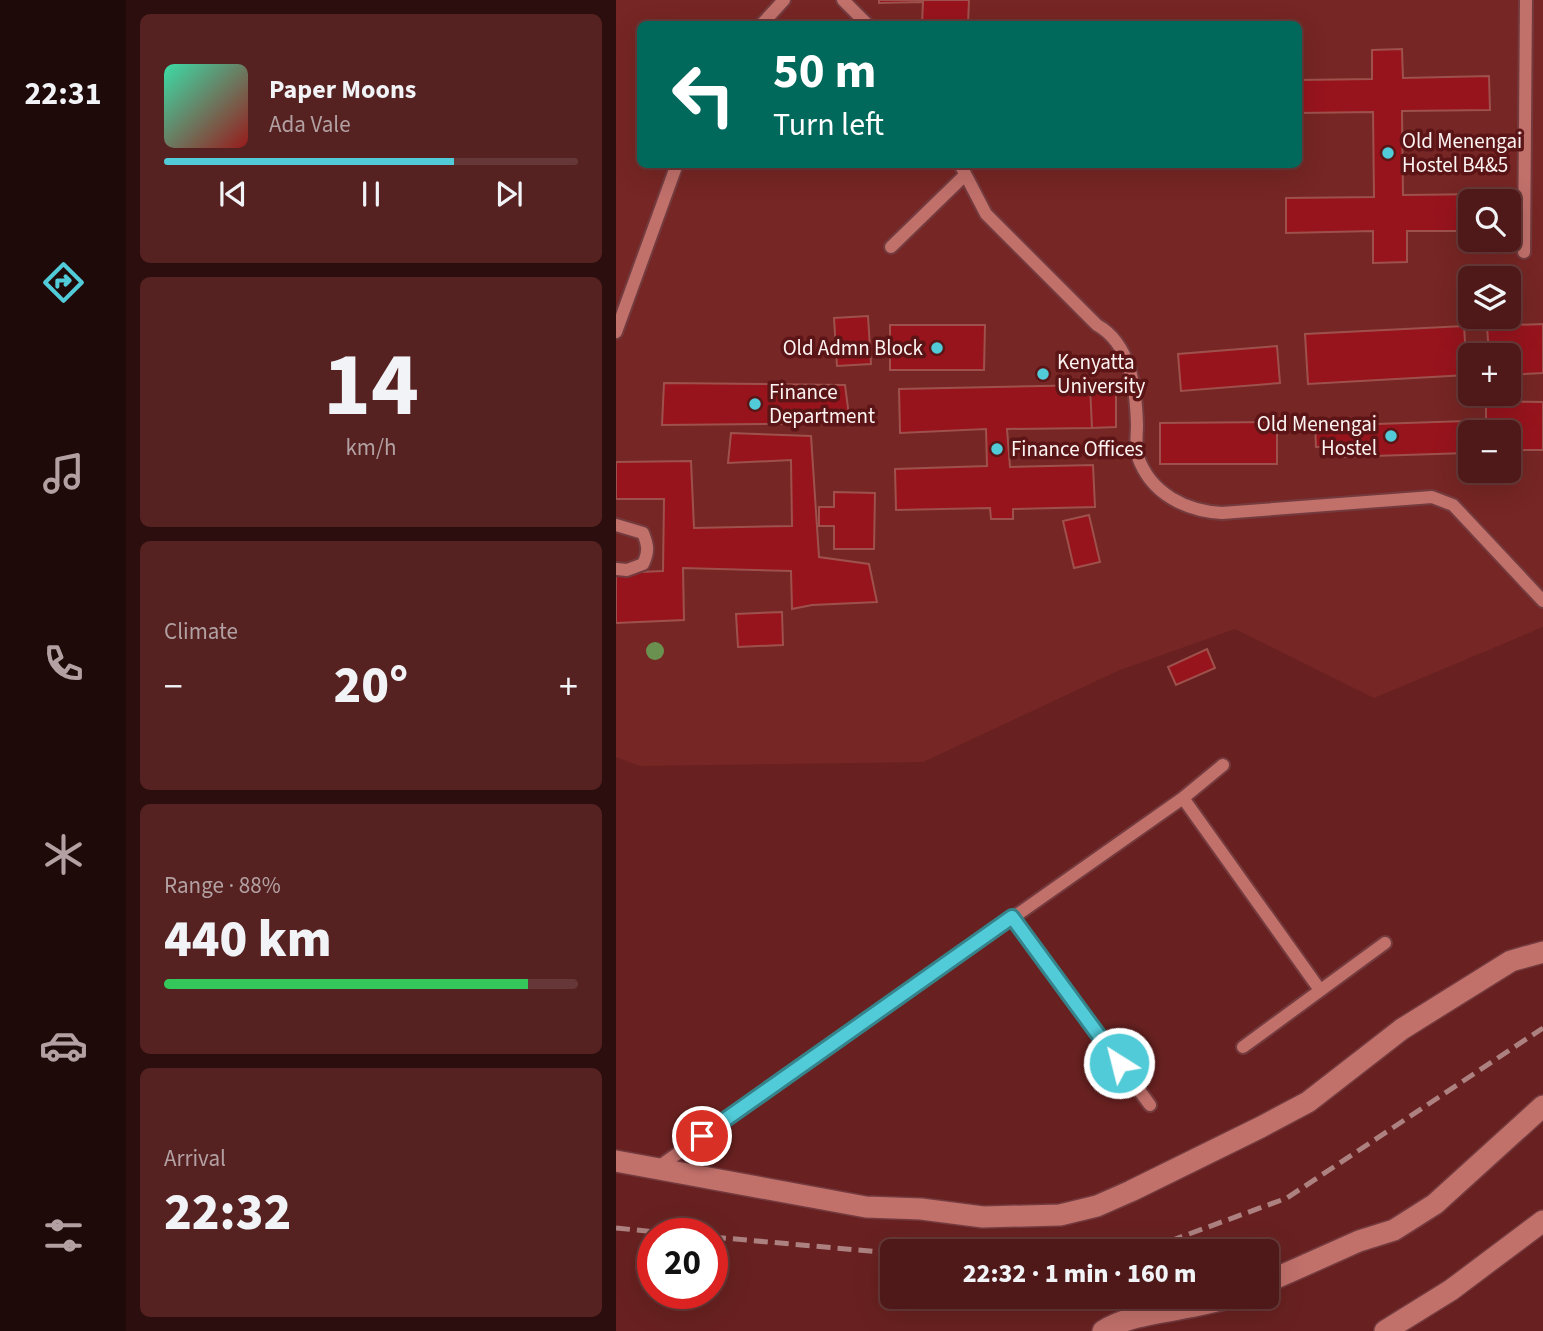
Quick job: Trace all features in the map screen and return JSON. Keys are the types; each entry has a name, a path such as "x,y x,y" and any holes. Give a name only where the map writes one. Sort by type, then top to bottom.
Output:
{"street":[{"path":"616,1161 866,1207 921,1209 983,1217 1060,1215 1097,1206 1230,1143 1308,1102 1402,1029 1511,961 1543,952"},
{"path":"1279,1277 1359,1241 1394,1230 1434,1204 1543,1106"},
{"path":"1385,1331 1451,1290 1543,1221"},
{"path":"1103,1331 1118,1321 1164,1322 1198,1309"}],"lane":[{"path":"765,21 784,0"},
{"path":"843,0 864,21"},
{"path":"1524,252 1525,0"},
{"path":"616,332 676,168"},
{"path":"891,247 962,170 986,214 1097,325 1109,332 1125,355 1136,394 1138,456 1156,486 1179,504 1199,511 1222,513 1432,497 1453,505 1543,601"},
{"path":"616,525 643,533 648,544 643,564 627,570 616,569"},
{"path":"657,1168 1183,798 1223,765"},
{"path":"1183,798 1320,990"},
{"path":"1012,917 1150,1105"},
{"path":"1243,1047 1385,943"}],"shaded area":[{"name":"Kenyatta University","path":"616,0 1543,0 1543,627 1374,698 1235,629 1120,670 923,762 640,766 616,757"}],"building":[{"path":"879,0 969,0 968,21 922,21 923,2 879,3"},
{"name":"Old Menengai Hostel B4&5","path":"1402,49 1403,78 1489,76 1490,110 1402,111 1403,195 1458,194 1458,231 1407,231 1407,262 1373,263 1373,231 1286,233 1286,198 1374,197 1373,112 1302,113 1302,80 1372,79 1372,50"},
{"path":"868,316 871,364 837,366 834,318"},
{"path":"1543,324 1543,373 1521,374 1521,343 1488,343 1487,329 1521,329 1521,325"},
{"name":"Old Admn Block","path":"890,325 985,325 984,370 890,370"},
{"path":"1458,326 1458,329 1464,329 1465,343 1458,343 1458,376 1308,384 1305,334"},
{"path":"1277,346 1280,383 1181,391 1178,354"},
{"name":"Finance Department","path":"664,383 845,385 850,423 662,425"},
{"name":"Finance Offices","path":"1090,385 1092,428 1007,429 1010,467 1093,465 1095,507 1013,509 1013,519 991,519 990,508 896,510 895,469 987,466 986,429 900,433 899,389"},
{"path":"1090,385 1116,385 1116,427 1092,428"},
{"path":"1521,402 1543,402 1543,450 1521,450 1521,420 1486,420 1486,406 1521,406"},
{"name":"Old Menengai Hostel","path":"1458,421 1458,453 1342,457 1341,446 1316,447 1315,426"},
{"path":"1277,422 1277,464 1160,464 1160,423"},
{"path":"731,433 811,436 819,557 869,564 877,602 812,605 792,609 791,571 683,568 684,620 616,623 616,573 663,571 664,499 616,499 616,462 691,461 694,528 792,526 791,460 728,463"},
{"path":"834,492 875,493 874,549 834,549 834,526 819,526 819,507 834,507"},
{"path":"1089,515 1100,562 1074,568 1063,521"},
{"path":"782,612 783,645 738,647 736,614"},
{"path":"1207,649 1215,668 1176,685 1168,667"}],"railway":[{"path":"1175,1239 1287,1198 1543,1028"},
{"path":"616,1228 637,1230"},
{"path":"728,1238 880,1252"}],"place":[{"name":"Old Menengai Hostel B4&5","path":"1388,153"},
{"name":"Old Admn Block","path":"937,348"},
{"name":"Kenyatta University","path":"1043,374"},
{"name":"Finance Department","path":"755,404"},
{"name":"Old Menengai Hostel","path":"1391,436"},
{"name":"Finance Offices","path":"997,449"}],"route":[{"path":"702,1136 1012,917 1119,1063"}]}
